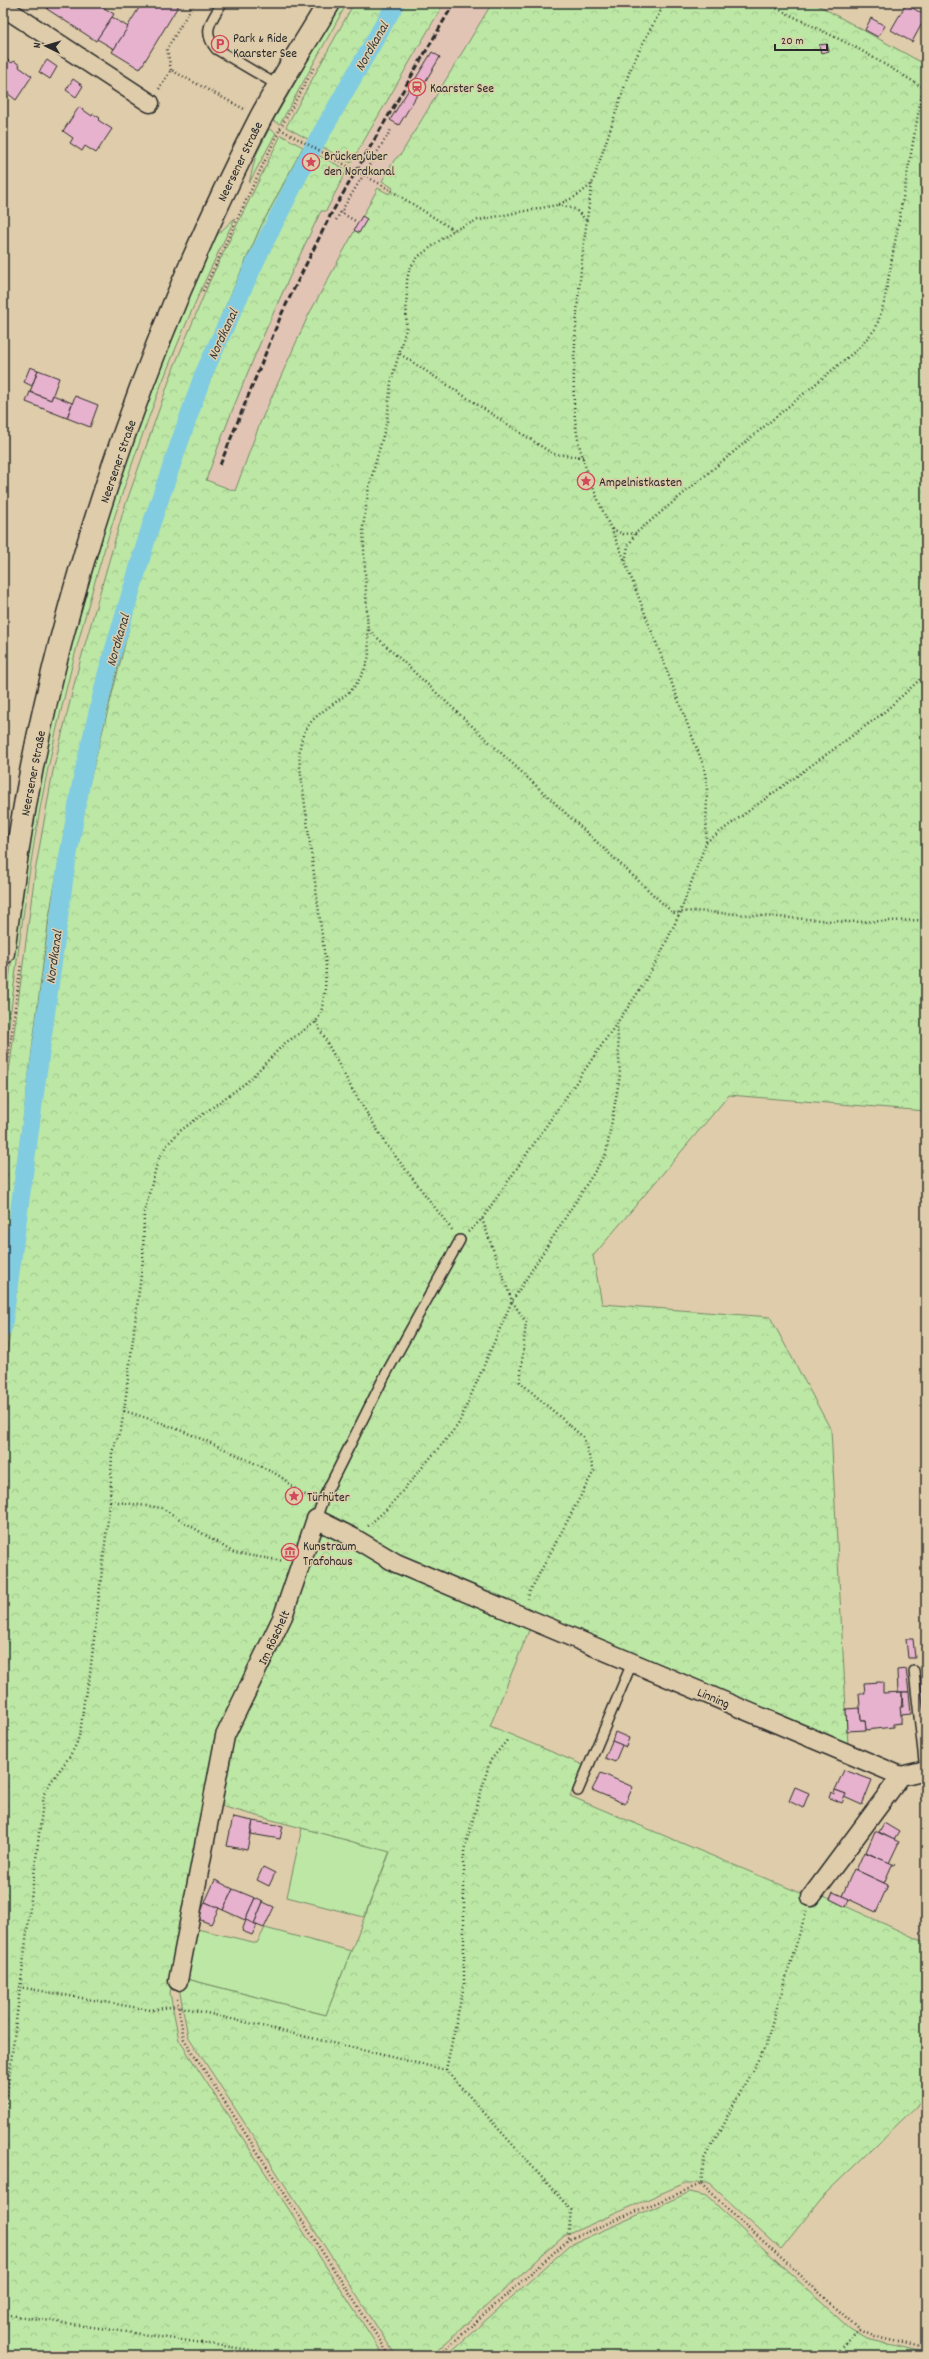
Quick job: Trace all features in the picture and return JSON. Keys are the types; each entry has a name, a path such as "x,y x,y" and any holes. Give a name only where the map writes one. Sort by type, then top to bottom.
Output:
{"main road":[{"name":"Neersener Straße","path":"12,956 14,872 42,723 58,655 102,505 153,360 225,188 261,118 329,3"}],"street":[{"path":"3,7 150,103"},
{"path":"316,1519 354,1538 396,1563 526,1618"},
{"name":"Im Röschelt","path":"178,1981 225,1736 284,1616 316,1519"},
{"name":"Linning","path":"526,1618 901,1776"},
{"path":"811,1897 901,1776 926,1770"}],"lane":[{"path":"222,3 209,24 208,34 210,41 216,49 279,86"},
{"path":"316,1519 324,1497 382,1381 460,1240"},
{"path":"578,1791 632,1663"},
{"path":"914,1671 926,1770"}],"path":[{"path":"150,103 171,70 167,49 194,3"},
{"path":"316,1022 352,1089 386,1144 460,1240 482,1219 617,1023 659,957 680,913 706,843 707,786 704,767 584,457 577,434 573,392 578,300 586,221 592,184 630,70 644,39 665,3"},
{"path":"768,3 857,48 926,89"},
{"path":"171,70 261,118"},
{"path":"625,562 628,546 636,532 860,347 876,328 884,303 923,87"},
{"path":"336,220 392,128"},
{"path":"200,297 280,129 346,164 454,230"},
{"path":"3,2127 19,1987 44,1794 51,1780 70,1757 78,1740 83,1697 89,1682 110,1501 112,1452 121,1428 124,1411 143,1259 144,1213 158,1160 166,1146 180,1131 247,1082 285,1043 316,1022 321,1014 326,991 326,966 300,767 299,749 304,732 313,721 354,687 364,672 369,656 369,630 363,558 363,527 369,487 387,421 392,382 406,329 407,280 410,267 419,256 454,230 478,220 557,205 577,196 592,184"},
{"path":"557,205 575,209 586,221"},
{"path":"340,212 357,222"},
{"path":"400,354 553,454 584,457"},
{"path":"611,529 623,534 636,532"},
{"path":"369,630 673,913 694,912 848,922 926,920"},
{"path":"706,843 882,714 926,674"},
{"path":"3,1098 12,956"},
{"path":"354,1538 388,1508 458,1425 512,1301 606,1154 620,1075 617,1023"},
{"path":"482,1219 512,1301 526,1322 520,1382 583,1437 594,1471 529,1593 526,1618"},
{"path":"124,1411 159,1420 210,1442 283,1478 304,1495 324,1497"},
{"path":"110,1501 162,1508 234,1553 302,1563"},
{"path":"446,2070 464,1985 464,1850 490,1761 508,1739"},
{"path":"701,2184 704,2159 765,2047 811,1897"},
{"path":"178,1981 177,2006 184,2039 390,2356"},
{"path":"19,1987 150,2010 177,2006 446,2070 571,2210 568,2240"},
{"path":"438,2356 568,2240 701,2184"},
{"path":"701,2184 860,2330 875,2337 926,2348"},
{"path":"3,2314 292,2356"},
{"path":"833,2356 860,2330"}],"shaded area":[{"path":"444,3 492,3 401,154 394,159 354,231 260,423 235,491 206,480 231,412 276,303 321,211 326,211"}],"green space":[{"path":"341,3 347,3 280,124 273,121"},
{"path":"354,3 444,3 351,163 286,127"},
{"path":"492,3 814,3 926,65 926,1111 729,1095 593,1256 602,1304 770,1317 831,1430 848,1746 530,1628 490,1726 583,1765 570,1796 805,1895 817,1893 926,1943 926,2097 825,2194 781,2249 709,2183 685,2183 564,2236 431,2356 396,2356 188,2036 180,1993 183,1978 326,2015 390,1852 217,1805 230,1739 279,1614 220,1735 170,1993 179,2040 384,2356 3,2356 3,1384 64,921 83,808 148,553 187,438 233,323 316,154 347,170 326,211 321,211 290,277 260,344 206,480 235,491 260,423 308,316 378,188 389,194 393,188 382,181 395,159 401,154"},
{"path":"269,129 276,133 249,183 256,155"},
{"path":"281,135 303,147 261,226 198,369 132,561 95,698 65,828 49,917 3,1278 3,1118 35,872 53,771 78,669 123,512 174,367 211,278"},
{"path":"303,147 316,154 233,323 187,438 148,553 111,694 28,1192 3,1384 3,1278 49,917 65,828 95,698 132,561 198,369 261,226"},
{"path":"235,218 204,284 148,418 102,556 82,626 48,768 34,844 22,920 3,1073 3,1026 23,872 41,767 65,666 111,507 163,360 196,274 217,235"},
{"path":"302,1828 390,1851 364,1917 287,1897"},
{"path":"193,1928 257,1943 265,1928 351,1951 326,2015 183,1978"},
{"path":"690,2192 707,2196 850,2329 867,2339 926,2353 926,2356 446,2356 570,2245"}],"building":[{"path":"44,3 96,3 114,14 96,41 47,9 48,6"},
{"path":"142,3 180,3 140,69 112,52"},
{"path":"906,4 926,16 912,42 891,30"},
{"path":"112,17 128,27 114,49 97,39"},
{"path":"871,18 885,26 878,37 865,30"},
{"path":"827,44 829,51 821,53 819,45"},
{"path":"432,52 440,57 399,125 390,120"},
{"path":"3,57 12,63 14,61 20,65 19,67 32,76 16,100 6,92 3,96"},
{"path":"47,60 57,67 50,79 39,72"},
{"path":"73,79 83,86 76,97 66,90"},
{"path":"79,107 92,116 93,114 100,118 98,120 112,129 96,153 85,146 82,151 70,143 73,138 63,131"},
{"path":"362,216 367,219 359,233 354,230"},
{"path":"30,367 38,370 32,386 24,382"},
{"path":"38,370 59,378 51,400 30,392"},
{"path":"30,392 51,400 53,395 72,403 67,418 26,402"},
{"path":"75,396 98,405 90,427 67,418"},
{"name":"Kunstraum Trafohaus","path":"288,1546 294,1548 291,1557 285,1555"},
{"path":"906,1639 913,1639 915,1658 908,1658"},
{"path":"906,1669 909,1692 898,1692 897,1670"},
{"path":"926,1677 926,1703 922,1703 920,1678"},
{"path":"864,1683 883,1683 883,1693 902,1692 901,1723 893,1724 893,1727 866,1730 865,1720 861,1720 859,1693 865,1693"},
{"path":"902,1692 909,1692 911,1714 901,1715 900,1707 903,1707"},
{"path":"860,1708 861,1720 865,1720 866,1730 847,1731 846,1709"},
{"path":"615,1732 629,1738 626,1747 612,1741"},
{"path":"612,1741 622,1745 615,1762 605,1758"},
{"path":"844,1770 872,1780 862,1805 844,1797 846,1794 835,1790"},
{"path":"601,1773 633,1787 625,1804 592,1790"},
{"path":"795,1787 809,1793 803,1808 789,1801"},
{"path":"926,1787 926,1814 925,1814 920,1788"},
{"path":"835,1790 846,1794 842,1803 829,1798 831,1792 834,1794"},
{"path":"233,1817 253,1821 247,1850 227,1846"},
{"path":"253,1821 283,1826 280,1839 251,1834"},
{"path":"884,1823 899,1832 894,1840 879,1832"},
{"path":"875,1831 899,1842 889,1863 866,1852"},
{"path":"864,1852 895,1865 892,1865 884,1883 856,1870"},
{"path":"263,1867 275,1873 269,1886 257,1880"},
{"path":"854,1869 888,1885 876,1912 842,1896"},
{"path":"215,1880 233,1889 223,1910 205,1902"},
{"path":"233,1889 255,1898 245,1920 223,1910"},
{"path":"833,1892 849,1899 846,1907 830,1899"},
{"path":"255,1898 263,1902 254,1924 245,1920"},
{"path":"205,1902 219,1908 211,1924 198,1919"},
{"path":"263,1902 274,1907 264,1928 254,1924"},
{"path":"246,1920 257,1925 252,1935 242,1931"}],"waterway":[{"name":"Nordkanal","path":"3,1328 65,874 82,778 107,672 151,525 203,375 260,252 311,151 396,3"}],"railway":[{"path":"220,465 282,313 330,216 454,3"}],"place":[{"name":"Park & Ride Kaarster See","path":"220,44"},
{"name":"Kaarster See","path":"417,87"},
{"name":"Brücken über den Nordkanal","path":"311,162"},
{"name":"Ampelnistkasten","path":"586,481"},
{"name":"Türhüter","path":"294,1496"},
{"name":"Kunstraum Trafohaus","path":"290,1552"}]}
